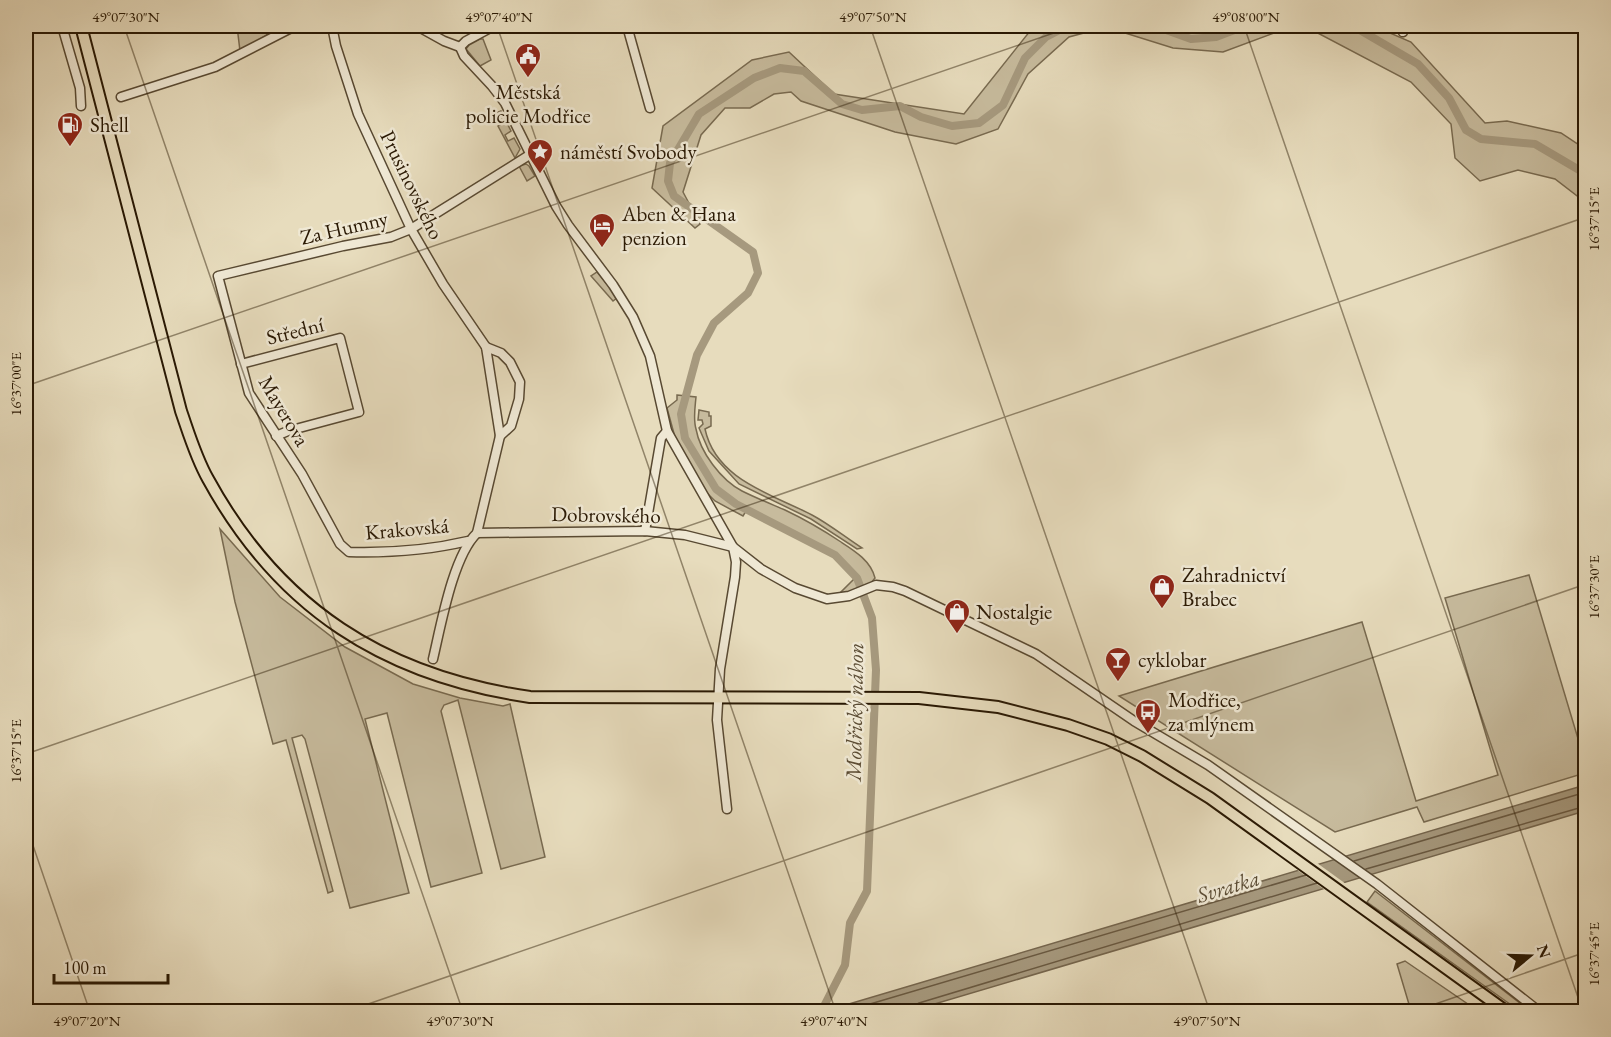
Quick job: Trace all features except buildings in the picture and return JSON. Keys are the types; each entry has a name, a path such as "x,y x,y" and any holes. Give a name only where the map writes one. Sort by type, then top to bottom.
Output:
{"main road":[{"path":"81,26 181,411 192,444 207,477 228,513 253,548 279,578 309,605 369,646 413,667 460,684 530,697 892,697 998,706 1068,724 1108,739 1176,776 1507,1011"}],"street":[{"path":"62,26 80,88 81,106"},
{"path":"121,96 215,67 295,26"},
{"name":"Prusinovského","path":"333,26 336,46 358,114 411,229 443,284 486,346 500,436 477,533"},
{"path":"417,26 460,47 464,56 505,103 568,225 613,285 636,323 650,356 667,431 734,547 761,570 795,588 827,599 849,596 870,587 881,585 893,587 1036,654 1142,726 1208,765 1335,853 1540,1011"},
{"path":"460,47 482,28 494,26"},
{"path":"627,26 650,108"},
{"name":"Za Humny","path":"218,276 391,237 411,229 531,154"},
{"name":"Mayerova","path":"218,276 249,393 302,474 340,544 349,552"},
{"name":"Střední","path":"241,364 340,338 359,412 276,436"},
{"name":"Prusinovského","path":"486,346 501,353 510,362 520,382 519,399 510,426 500,436"},
{"path":"645,531 661,438 667,431"},
{"name":"Dobrovského","path":"477,533 645,531 685,535 734,547"},
{"path":"433,659 450,592 468,541 477,533"},
{"name":"Krakovská","path":"349,552 448,546 468,541"},
{"path":"727,808 717,720 720,669 735,578 734,547"}],"shaded area":[{"path":"237,26 263,26 267,35 240,51"},
{"path":"1040,26 1374,26 1411,42 1485,123 1507,121 1561,133 1585,149 1585,202 1555,179 1518,170 1480,181 1455,158 1451,124 1411,82 1314,31 1282,30 1223,52 1173,48 1106,27 1069,37 1028,74 998,129 956,144 895,132 801,101 791,92 774,94 750,108 725,108 701,135 683,192 700,224 695,228 652,188 663,126 752,60 789,52 834,94 964,114 1030,31"},
{"path":"483,39 491,60 480,66 466,49"},
{"path":"501,111 511,131 505,135 508,141 514,138 520,149 515,158 498,126 502,124 496,113"},
{"path":"526,164 535,176 527,181 519,166"},
{"path":"597,272 616,295 617,298 613,301 591,276"},
{"path":"677,395 696,397 694,413 698,438 719,473 742,491 806,521 852,549 870,566 875,578 871,583 848,594 841,592 855,578 834,556 746,511 743,516 715,501 706,492 676,441 667,408 677,400"},
{"path":"699,410 709,412 711,426 705,429 711,446 733,473 763,492 818,519 862,548 857,549 811,519 739,484 709,451 699,428 703,424 702,420 698,420"},
{"path":"220,529 280,597 345,647 413,684 460,698 503,706 510,704 545,857 501,869 458,700 444,705 441,711 482,873 431,887 387,713 365,719 409,893 350,908 305,739 302,735 292,738 333,891 328,893 286,740 273,744 235,602"},
{"path":"1529,575 1582,752 1585,752 1585,773 1424,822 1417,807 1335,832 1119,696 1362,622 1416,801 1498,775 1445,598"},
{"path":"1375,891 1530,1011 1520,1011 1514,1007 1367,902"},
{"path":"1405,961 1478,1011 1411,1011 1397,964"}],"water":[{"path":"1585,785 1585,811 911,1011 822,1012"}],"pier":[{"path":"1317,863 1346,884 1325,890 1296,869"}],"waterway":[{"name":"Modřický náhon","path":"821,1012 845,965 850,923 867,891 876,670 872,618 857,578 835,555 736,504 716,489 685,438 681,414 697,355 714,323 748,293 758,273 753,252 674,196 668,181 670,163 699,114 754,78 780,68 804,71 842,104 862,110 900,106 921,117 952,126 979,123 1003,105 1025,58 1046,37 1067,26"},
{"name":"Modřický náhon","path":"1155,26 1191,39 1216,37 1245,26"},
{"name":"Modřický náhon","path":"1353,26 1418,64 1449,98 1466,130 1481,139 1535,144 1586,174"}],"place":[{"name":"Městská policie Modřice","path":"528,79"},
{"name":"Shell","path":"70,148"},
{"name":"náměstí Svobody","path":"540,175"},
{"name":"Aben & Hana penzion","path":"602,249"},
{"name":"Zahradnictví Brabec","path":"1162,610"},
{"name":"Nostalgie","path":"957,635"},
{"name":"cyklobar","path":"1118,683"},
{"name":"Modřice, za mlýnem","path":"1148,735"}],"water label":[{"name":"Svratka","path":"1228,886"}]}
